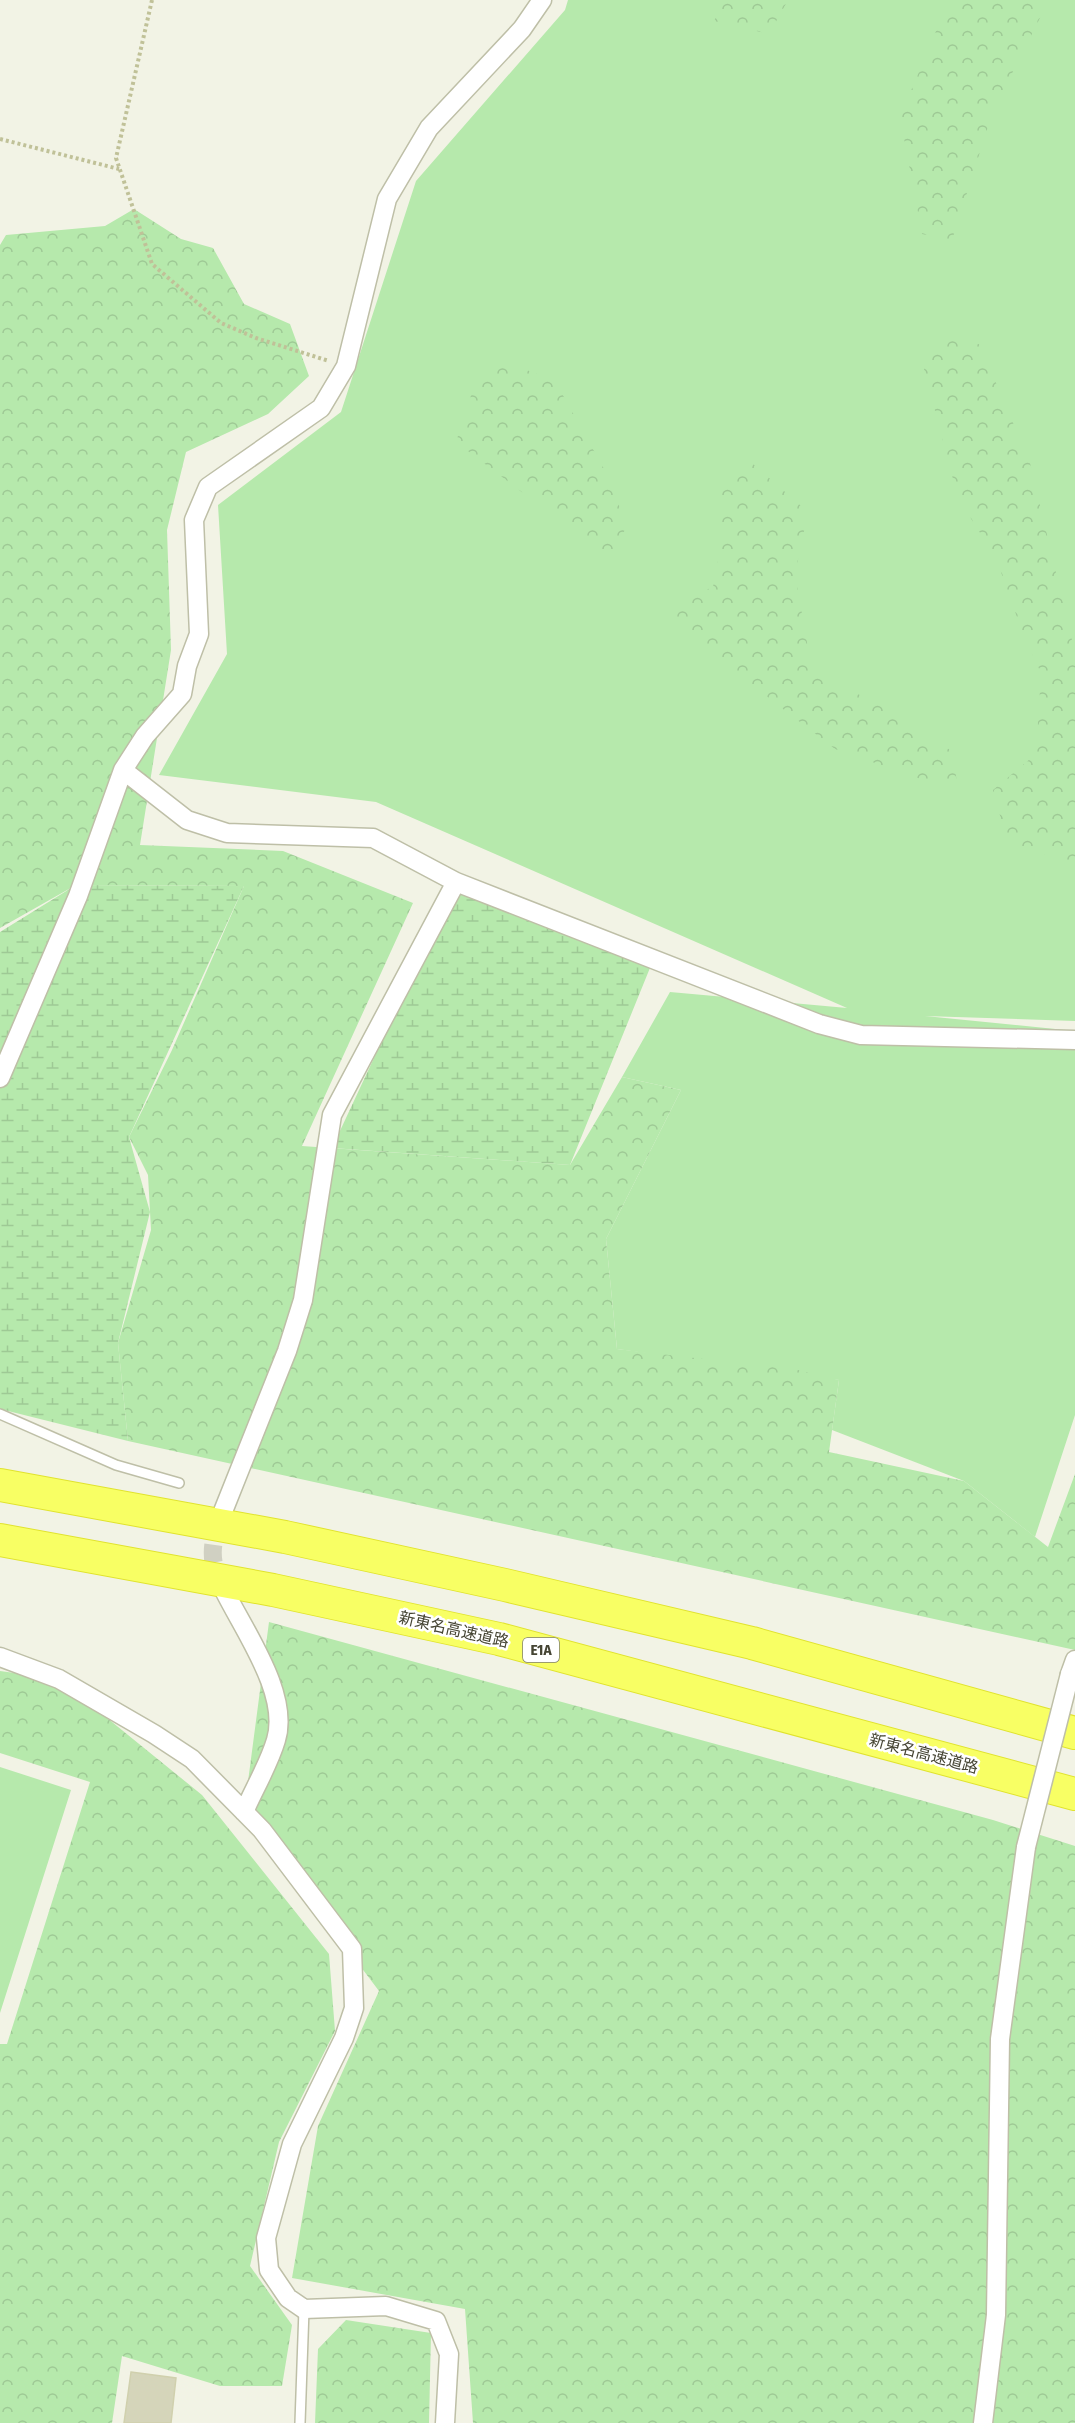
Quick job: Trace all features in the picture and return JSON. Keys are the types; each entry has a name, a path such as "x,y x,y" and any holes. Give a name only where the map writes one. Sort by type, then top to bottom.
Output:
{"highway":[{"path":"0,1485 285,1537 505,1585 752,1643 1075,1733"},
{"name":"新東名高速道路","path":"0,1540 273,1590 499,1639 1075,1794"}],"street":[{"path":"0,1078 78,896 123,770 145,736 182,694 187,666 199,634 194,520 208,488 321,408 346,366 387,199 429,128 522,29 542,0"},
{"path":"123,770 187,820 227,833 373,838 456,882 819,1024 861,1035 1075,1040"},
{"path":"222,1514 287,1351 303,1300 332,1115 456,882"},
{"path":"224,1590 250,1636 280,1710 276,1740 244,1812"},
{"path":"0,1658 58,1679 154,1734 192,1759 262,1830 352,1948 354,2008 344,2038 292,2144 266,2238 269,2270 288,2298 304,2308 386,2306 436,2321 449,2354 445,2423"},
{"path":"982,2423 996,2315 1000,2039 1026,1847 1073,1667"}],"lane":[{"path":"0,1414 116,1466 179,1483"},
{"path":"300,2423 304,2308"}],"path":[{"path":"152,0 116,158 152,264 221,323 256,338 346,366"},
{"path":"0,138 120,169"}],"green space":[{"path":"568,0 1075,0 1075,1021 925,1016 1075,1031 1075,1415 1035,1537 964,1481 832,1430 839,1380 617,1349 606,1239 681,1090 622,1077 670,992 847,1008 376,802 159,775 227,654 218,505 341,412 416,181 565,10"},
{"path":"724,0 788,0 769,34 714,21"},
{"path":"949,0 1049,0 993,111 952,240 922,234 900,117"},
{"path":"134,209 181,239 213,248 244,304 290,324 309,376 268,414 186,452 167,530 171,650 140,845 283,851 413,903 302,1146 570,1165 622,1077 681,1090 606,1239 617,1349 798,1370 839,1380 829,1452 964,1481 1048,1547 1075,1474 1075,1650 128,1441 118,1343 151,1230 148,1175 129,1137 172,1050 244,886 76,885 0,928 0,245 6,235 105,226"},
{"path":"948,326 980,345 1030,463 1075,653 1075,865 1007,841 993,790 1036,754 1041,673 1023,634 996,558 958,498 924,369"},
{"path":"498,359 555,381 604,469 627,525 611,560 456,442 475,383"},
{"path":"752,463 808,512 795,574 809,654 839,685 889,709 953,752 958,792 835,749 656,611 713,587 720,550 721,487"},
{"path":"456,882 654,958 570,1165 332,1148"},
{"path":"76,885 244,886 129,1137 150,1212 118,1343 128,1441 0,1409 0,932"},
{"path":"269,1622 993,1820 1075,1846 1075,2423 473,2423 465,2309 292,2278 318,2126 379,1991 244,1812"},
{"path":"0,1671 59,1679 202,1795 329,1954 335,2031 279,2142 250,2266 292,2325 282,2386 220,2386 122,2356 112,2423 0,2423 0,2044 7,2044 90,1782 0,1753"},
{"path":"0,1767 71,1790 0,2013"},
{"path":"346,2320 431,2333 429,2423 315,2423 318,2349"}],"building":[{"path":"131,2372 176,2378 171,2423 124,2423"}],"tunnel":[{"path":"221,1519 213,1544 213,1559 221,1584"}]}
